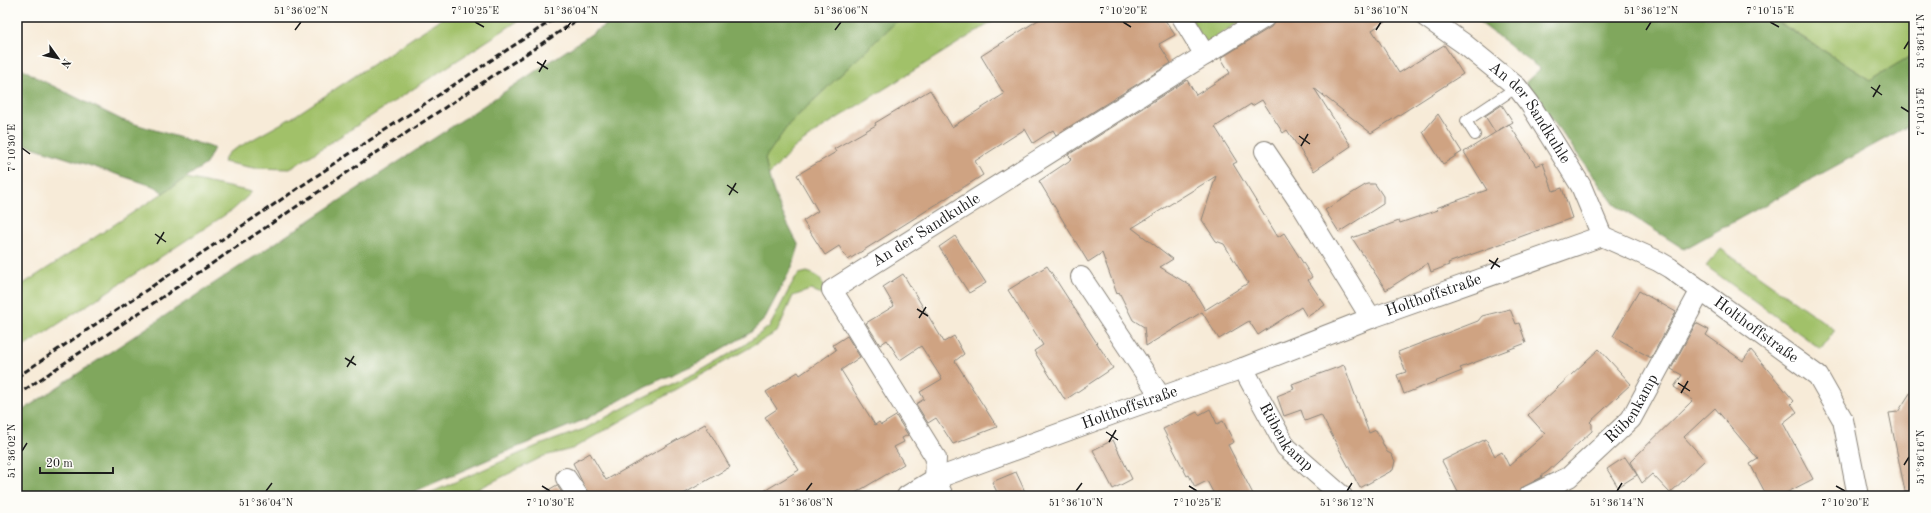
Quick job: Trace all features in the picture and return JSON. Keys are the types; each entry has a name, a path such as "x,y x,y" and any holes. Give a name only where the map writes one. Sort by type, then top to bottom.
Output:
{"street":[{"path":"1182,17 1205,55"},
{"name":"An der Sandkuhle","path":"939,488 936,458 832,290 1265,17"},
{"name":"An der Sandkuhle","path":"1426,17 1463,43 1517,87 1530,104 1581,186 1602,236"},
{"path":"1264,151 1302,206 1371,318"},
{"name":"Holthoffstraße","path":"907,496 939,488 1161,397 1243,368 1371,318 1602,236 1658,261 1701,290 1818,376 1843,420 1858,496"},
{"path":"1081,277 1161,397"},
{"name":"Rübenkamp","path":"1529,496 1569,477 1631,419 1701,290"},
{"name":"Rübenkamp","path":"1243,368 1286,447 1342,496"},
{"path":"566,478 578,496"}],"lane":[{"path":"1476,135 1466,121 1517,87"}],"green space":[{"path":"444,17 524,17 290,169 254,168 223,162 228,153 293,117"},
{"path":"617,17 901,17 789,124 765,158 774,193 799,246 793,265 764,320 750,333 700,362 646,386 586,419 404,496 17,496 17,414"},
{"path":"901,17 1000,17 823,127 794,148 768,176 765,158 789,124"},
{"path":"1190,17 1248,17 1205,44"},
{"path":"1473,17 1770,17 1870,80 1914,54 1914,123 1684,249 1615,205 1525,83 1540,69"},
{"path":"1771,17 1914,17 1914,54 1870,80"},
{"path":"17,65 39,79 122,120 214,148 206,164 163,193 156,187 17,142"},
{"path":"186,178 252,192 234,209 17,351 17,288"},
{"path":"1721,249 1835,330 1821,349 1706,266"},
{"path":"807,272 815,275 821,281 829,296 810,290 793,296 777,332 572,449 544,456 464,496 423,496 537,446 584,429 644,397 702,370 743,346 770,326 795,278 799,274"}],"building":[{"path":"1043,17 1163,17 1175,35 1159,44 1171,63 1056,135 1053,130 1033,143 1025,129 975,161 983,175 848,260 839,246 825,255 803,221 818,211 797,175 836,152 834,149 876,125 875,123 930,90 952,127 1004,94 981,56"},
{"path":"1281,17 1392,17 1372,30 1399,73 1444,45 1463,74 1371,133 1314,88 1351,146 1314,171 1287,130 1283,133 1262,100 1252,106 1251,104 1215,127 1237,162 1233,164 1278,237 1284,233 1312,277 1308,280 1325,305 1307,317 1301,307 1258,335 1249,321 1219,339 1202,312 1146,346 1144,327 1133,320 1119,292 1117,294 1102,253 1088,262 1039,181 1072,159 1068,155 1187,80 1196,95 1230,73 1221,58 1271,27 1276,20","holes":["1216,176 1202,220 1216,241 1224,244 1248,283 1205,310 1191,286 1160,267 1173,259 1132,228"]},
{"path":"1502,105 1513,122 1495,132 1485,116"},
{"path":"1438,114 1462,152 1443,164 1423,132"},
{"path":"1509,124 1536,166 1543,163 1553,191 1562,188 1572,218 1448,263 1449,265 1431,272 1428,263 1386,290 1352,238 1399,221 1400,223 1438,210 1436,208 1487,190 1464,152"},
{"path":"1367,184 1375,184 1383,196 1383,204 1339,232 1325,210"},
{"path":"955,236 986,283 969,293 939,247"},
{"path":"1047,266 1113,368 1065,400 1034,351 1043,345 1008,290"},
{"path":"903,274 944,342 954,336 964,354 955,361 997,427 953,444 936,418 928,423 916,404 924,399 920,392 942,379 921,346 900,360 887,340 880,345 866,323 894,306 883,287"},
{"path":"1639,291 1676,312 1651,358 1613,336"},
{"path":"1510,309 1516,324 1519,323 1526,343 1460,368 1462,371 1404,394 1397,375 1406,372 1398,352 1478,321 1482,316"},
{"path":"1696,323 1709,330 1706,335 1743,361 1751,350 1794,401 1791,404 1797,412 1783,423 1813,479 1780,496 1767,496 1750,464 1758,459 1715,408 1684,437 1705,460 1670,493 1652,474 1642,483 1630,462 1693,400 1674,387 1682,375 1671,369"},
{"path":"847,336 860,357 841,370 875,425 879,422 881,425 896,416 908,435 902,438 904,442 894,447 904,464 850,496 756,496 799,470 765,417 777,409 766,392 798,372 800,375 836,350 833,345"},
{"path":"1599,349 1631,384 1590,422 1592,424 1592,431 1541,476 1542,477 1520,489 1518,496 1460,496 1442,461 1486,439 1495,456 1502,452 1509,466 1545,434 1528,415"},
{"path":"1344,365 1369,433 1376,430 1387,452 1391,454 1395,461 1393,470 1360,488 1321,415 1305,421 1301,410 1284,416 1277,396 1294,389 1292,384"},
{"path":"1914,387 1914,490 1905,491 1889,413 1898,412"},
{"path":"1210,409 1217,424 1223,421 1234,442 1228,445 1254,496 1215,496 1207,481 1195,487 1189,475 1187,476 1163,429 1197,412 1199,415"},
{"path":"705,424 730,467 680,496 589,496 573,463 590,453 606,480"},
{"path":"1113,440 1132,479 1113,489 1093,450"},
{"path":"1625,457 1637,475 1618,487 1607,469"},
{"path":"1016,472 1027,496 999,496 992,482"},
{"path":"557,485 564,496 538,496"}],"railway":[{"path":"17,377 370,140 557,17"},
{"path":"17,395 379,151 582,17"}]}
